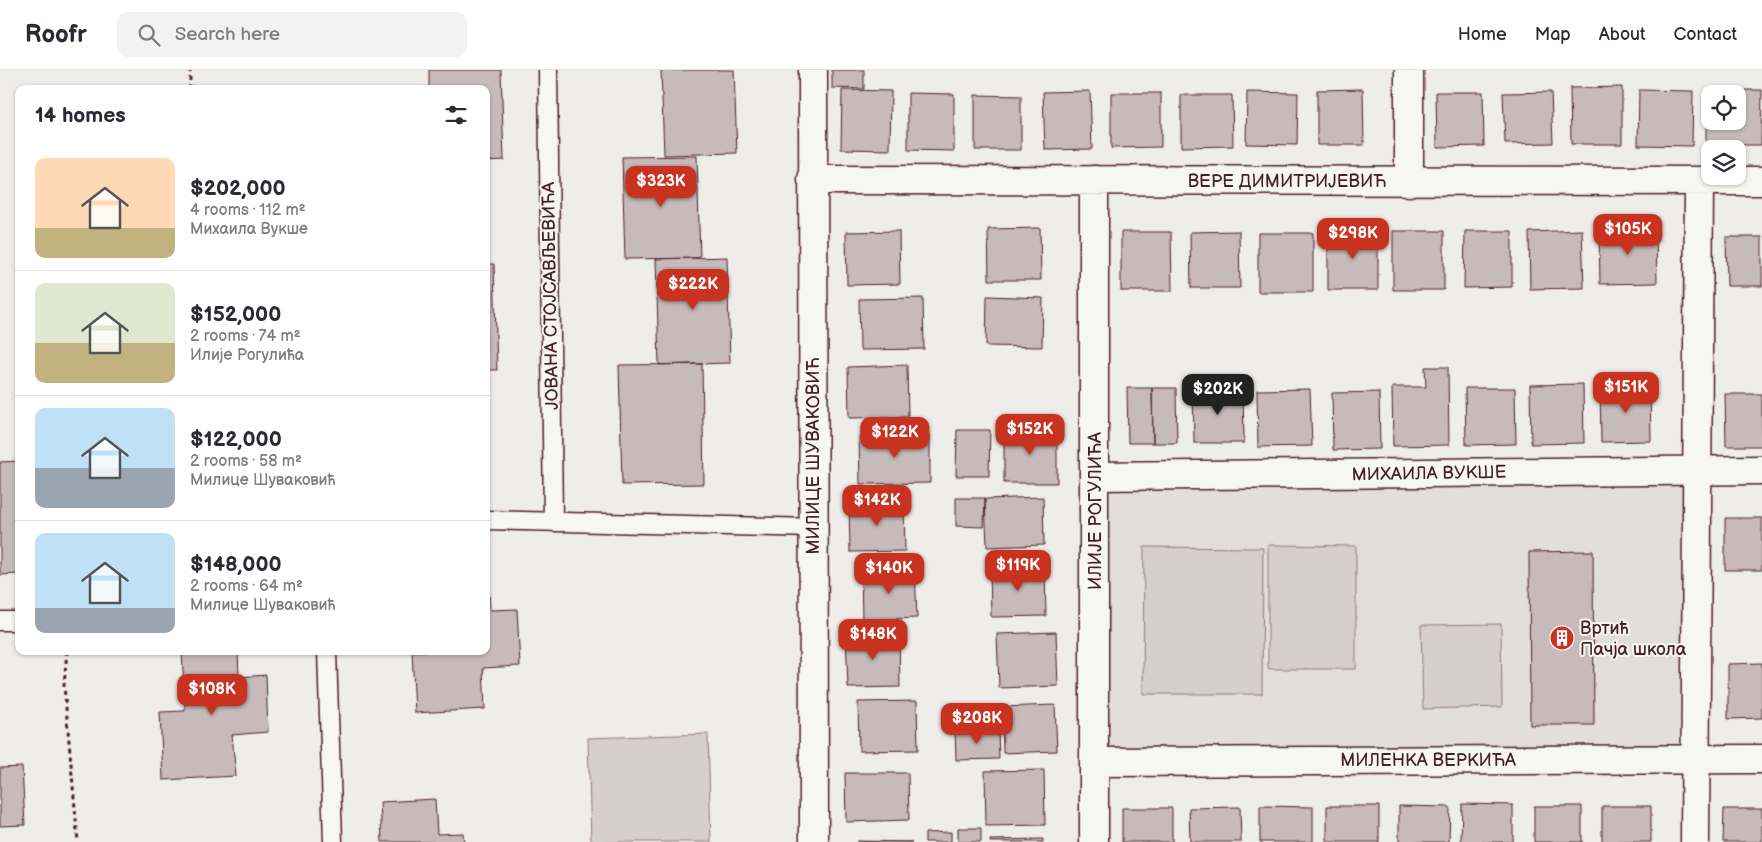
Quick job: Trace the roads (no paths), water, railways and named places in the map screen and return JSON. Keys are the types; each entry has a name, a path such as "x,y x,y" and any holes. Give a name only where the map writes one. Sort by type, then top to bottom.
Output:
{"street":[{"name":"МИЛИЦЕ ШУВАКОВИЋ","path":"813,70 814,842"},
{"path":"1408,182 1409,70"},
{"name":"ВЕРЕ ДИМИТРИЈЕВИЋ","path":"812,180 1762,181"},
{"name":"ИЛИЈЕ РОГУЛИЋА","path":"1094,180 1094,842"},
{"path":"1695,842 1699,182"},
{"name":"МИХАИЛА ВУКШЕ","path":"1095,476 1762,470"},
{"name":"МИЛЕНКА ВЕРКИЋА","path":"1094,762 1762,759"}],"lane":[{"name":"ЈОВАНА СТОЈСАВЉЕВИЋА","path":"548,70 553,522"},
{"path":"490,520 813,528"},
{"path":"0,621 15,621"},
{"path":"327,655 333,842"}],"place":[{"name":"Вртић Пачја школа","path":"1562,638"}]}
